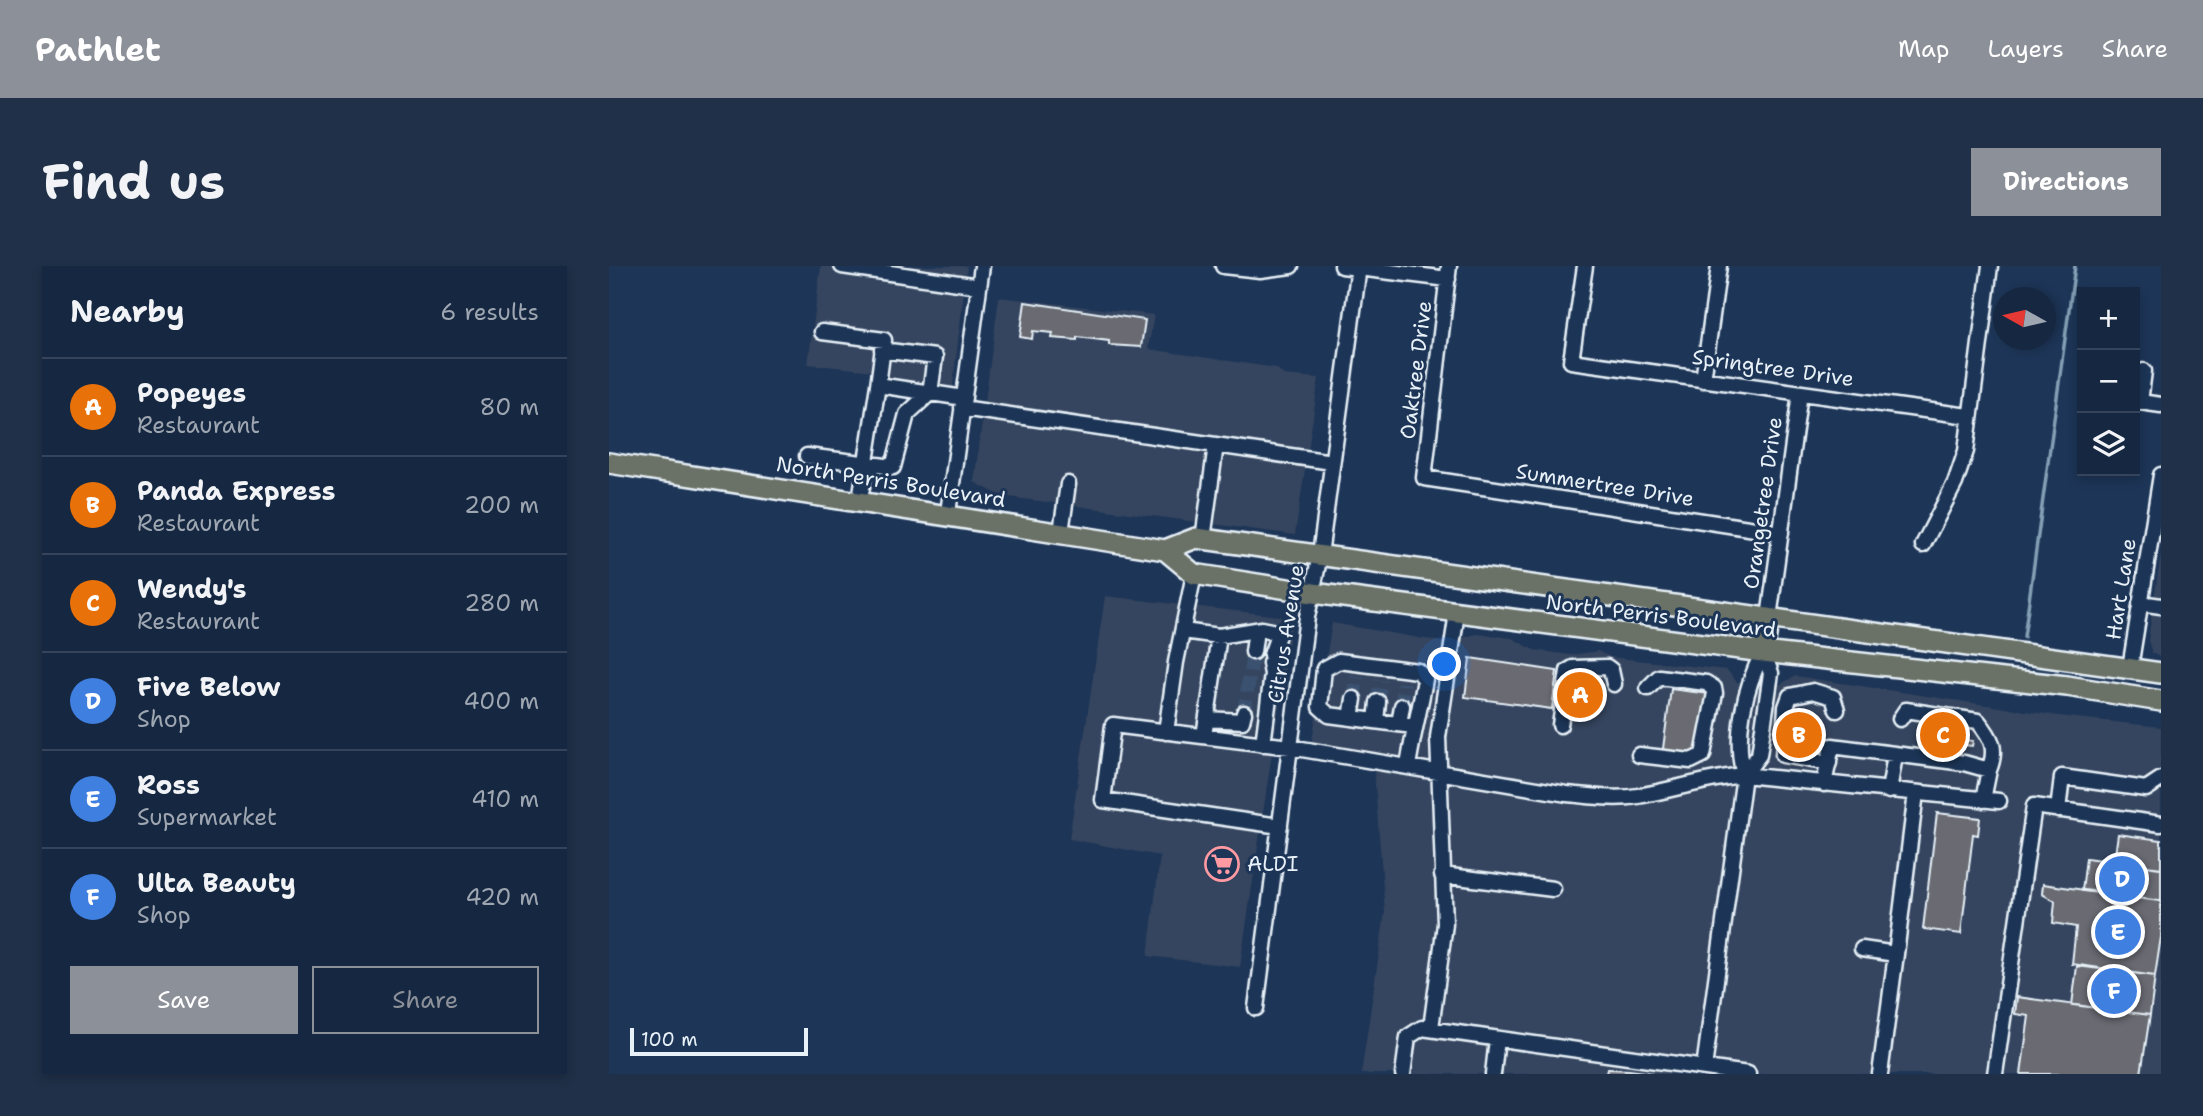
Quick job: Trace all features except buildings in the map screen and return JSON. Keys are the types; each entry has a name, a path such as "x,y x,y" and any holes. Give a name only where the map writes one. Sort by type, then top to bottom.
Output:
{"main road":[{"name":"North Perris Boulevard","path":"609,463 948,513 1165,550 1194,574 1313,593 1763,652 2067,686 2161,701"},
{"name":"North Perris Boulevard","path":"1165,550 1196,538 2161,673"},
{"path":"1763,652 1769,618"},
{"path":"2067,686 2088,677 2122,679 2130,668"}],"street":[{"path":"842,266 979,286"},
{"path":"948,513 982,266"},
{"path":"1229,266 1260,270 1291,266"},
{"path":"1342,266 1449,272"},
{"name":"Springtree Drive","path":"1585,266 1571,361 1968,416"},
{"path":"1703,380 1719,266"},
{"path":"1923,545 1955,483 1966,451 1968,416 1990,266"},
{"name":"Citrus Avenue","path":"1256,1008 1290,747 1359,267"},
{"name":"Oaktree Drive","path":"1424,478 1449,272"},
{"path":"822,332 884,340 860,500"},
{"path":"807,456 893,467 907,414 930,393 935,357 883,350"},
{"path":"2144,371 2140,402 2161,405"},
{"path":"878,386 930,393 963,403 1332,463"},
{"name":"Orangetree Drive","path":"1769,618 1800,393"},
{"path":"1203,539 1216,445"},
{"name":"Hart Lane","path":"2130,668 2161,475"},
{"name":"Summertree Drive","path":"1424,478 1781,533"},
{"path":"1062,532 1068,484"},
{"path":"1165,732 1194,574"},
{"path":"2140,603 2161,606"},
{"path":"1431,1028 1445,924 1439,773 1442,708 1457,613"},
{"path":"1183,631 1219,636 1256,630 1272,631 1277,638 1263,744"},
{"path":"1253,652 1256,630"},
{"path":"1204,736 1219,636"},
{"path":"1704,1068 1744,775 1738,756 1750,678 1763,652"},
{"path":"1744,775 1759,755 1771,673 1763,652"},
{"path":"1339,661 1358,670 1405,676 1418,671 1425,679 1421,704 1406,725 1329,715 1320,707 1324,669 1339,661"},
{"path":"1560,725 1568,671 1573,668 1607,667 1611,670 1614,684"},
{"path":"1639,755 1691,761 1703,755 1715,693 1714,688 1706,683 1658,677 1648,688"},
{"path":"1829,763 1783,755 1786,707 1790,696 1813,691 1833,697 1837,710"},
{"path":"1351,718 1354,699"},
{"path":"1376,721 1378,702"},
{"path":"1421,704 1442,708"},
{"path":"1402,706 1406,725 1408,768"},
{"path":"1900,719 1906,710 1978,721 1993,741 1994,749 1983,800"},
{"path":"1207,719 1234,722 1242,720 1244,713"},
{"path":"1280,825 1103,800 1113,725 1290,747 1439,773 1603,797 1636,796 1707,778 1744,775 1999,801"},
{"path":"1823,784 1832,747 1964,763 1989,769"},
{"path":"1889,791 1895,755"},
{"path":"2057,810 2062,777 2146,789 2161,779"},
{"path":"1879,1074 1916,793"},
{"path":"1995,1074 2034,806 2161,824"},
{"path":"1443,875 1553,889"},
{"path":"1862,949 1896,954"},
{"path":"1403,1074 1408,1037 1414,1031 1431,1028 1748,1074"},
{"path":"1493,1074 1497,1039"}],"shaded area":[{"path":"821,266 967,266 952,393 890,382 873,371 808,364"},
{"path":"999,297 1154,315 1148,349 1276,368 1284,375 1319,378 1295,535 1001,496 974,482"},
{"path":"2161,553 2161,658 2152,653 2148,640"},
{"path":"1105,596 1280,616 1291,626 1240,967 1148,956 1160,856 1069,839"},
{"path":"1332,623 1443,642 1477,634 1512,638 1534,650 1571,655 1598,651 1610,657 1727,670 1737,682 1781,684 1795,676 2059,716 2161,727 2161,1074 1361,1074 1385,913 1373,758 1311,746"}],"waterway":[{"path":"2024,637 2075,266"}],"tunnel":[{"path":"1244,713 1253,652"},
{"path":"1278,663 1279,656"},
{"path":"1354,699 1357,677"},
{"path":"1378,702 1381,680"},
{"path":"1402,706 1404,683"}],"place":[{"name":"Popeyes","path":"1580,695"},
{"name":"Panda Express","path":"1799,735"},
{"name":"Wendy's","path":"1943,735"},
{"name":"ALDI","path":"1222,864"},
{"name":"Five Below","path":"2122,879"},
{"name":"Ross","path":"2118,932"},
{"name":"Ulta Beauty","path":"2114,991"}]}
